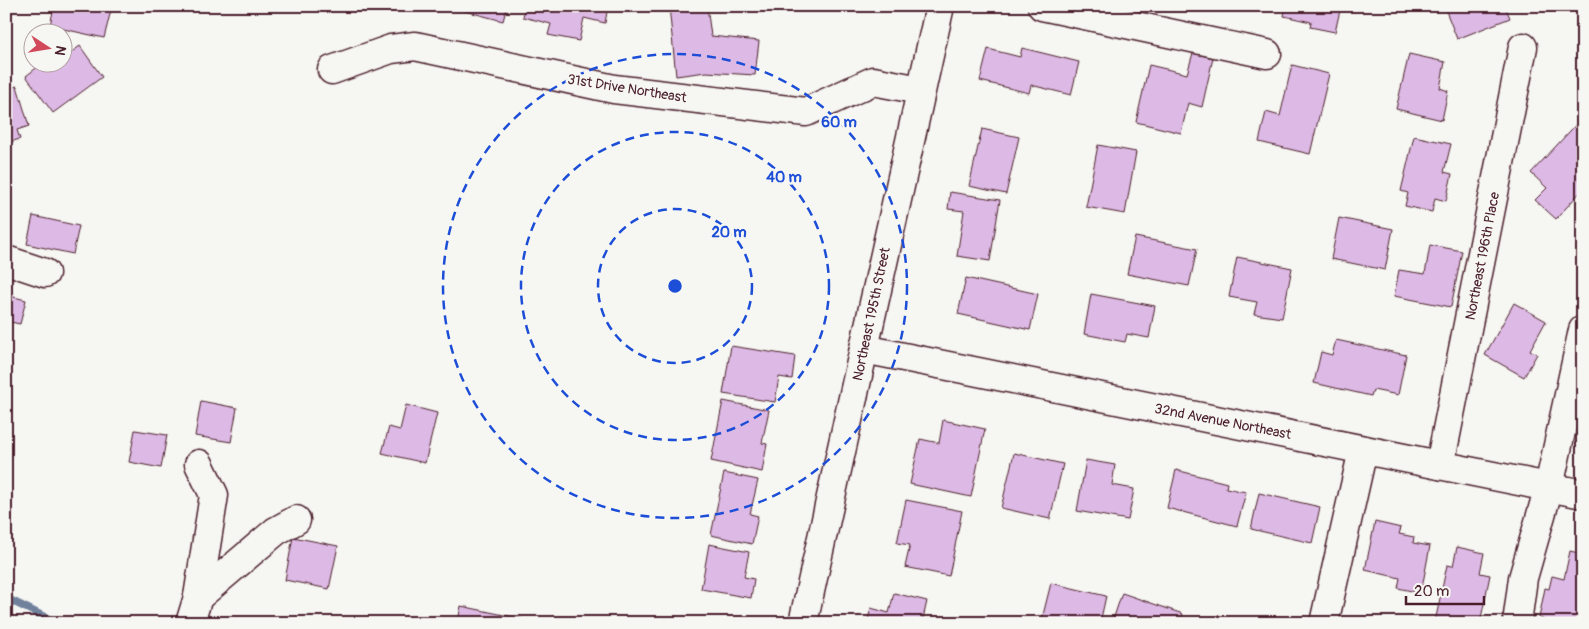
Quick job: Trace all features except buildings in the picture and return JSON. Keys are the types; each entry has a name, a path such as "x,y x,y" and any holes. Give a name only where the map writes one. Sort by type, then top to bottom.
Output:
{"street":[{"name":"Northeast 195th Street","path":"803,623 940,6"},
{"path":"1042,6 1267,54"},
{"name":"31st Drive Northeast","path":"332,70 391,49 415,46 614,89 806,112 873,81 920,90"},
{"name":"Northeast 196th Place","path":"1440,466 1523,47"},
{"path":"6,260 45,273"},
{"path":"1517,623 1523,578 1549,487 1583,330"},
{"name":"32nd Avenue Northeast","path":"864,349 1583,494"},
{"path":"1324,623 1363,450"},
{"path":"190,623 198,596 214,495 199,464"},
{"path":"198,596 276,531 296,520"}],"waterway":[{"path":"6,598 57,623"}]}
